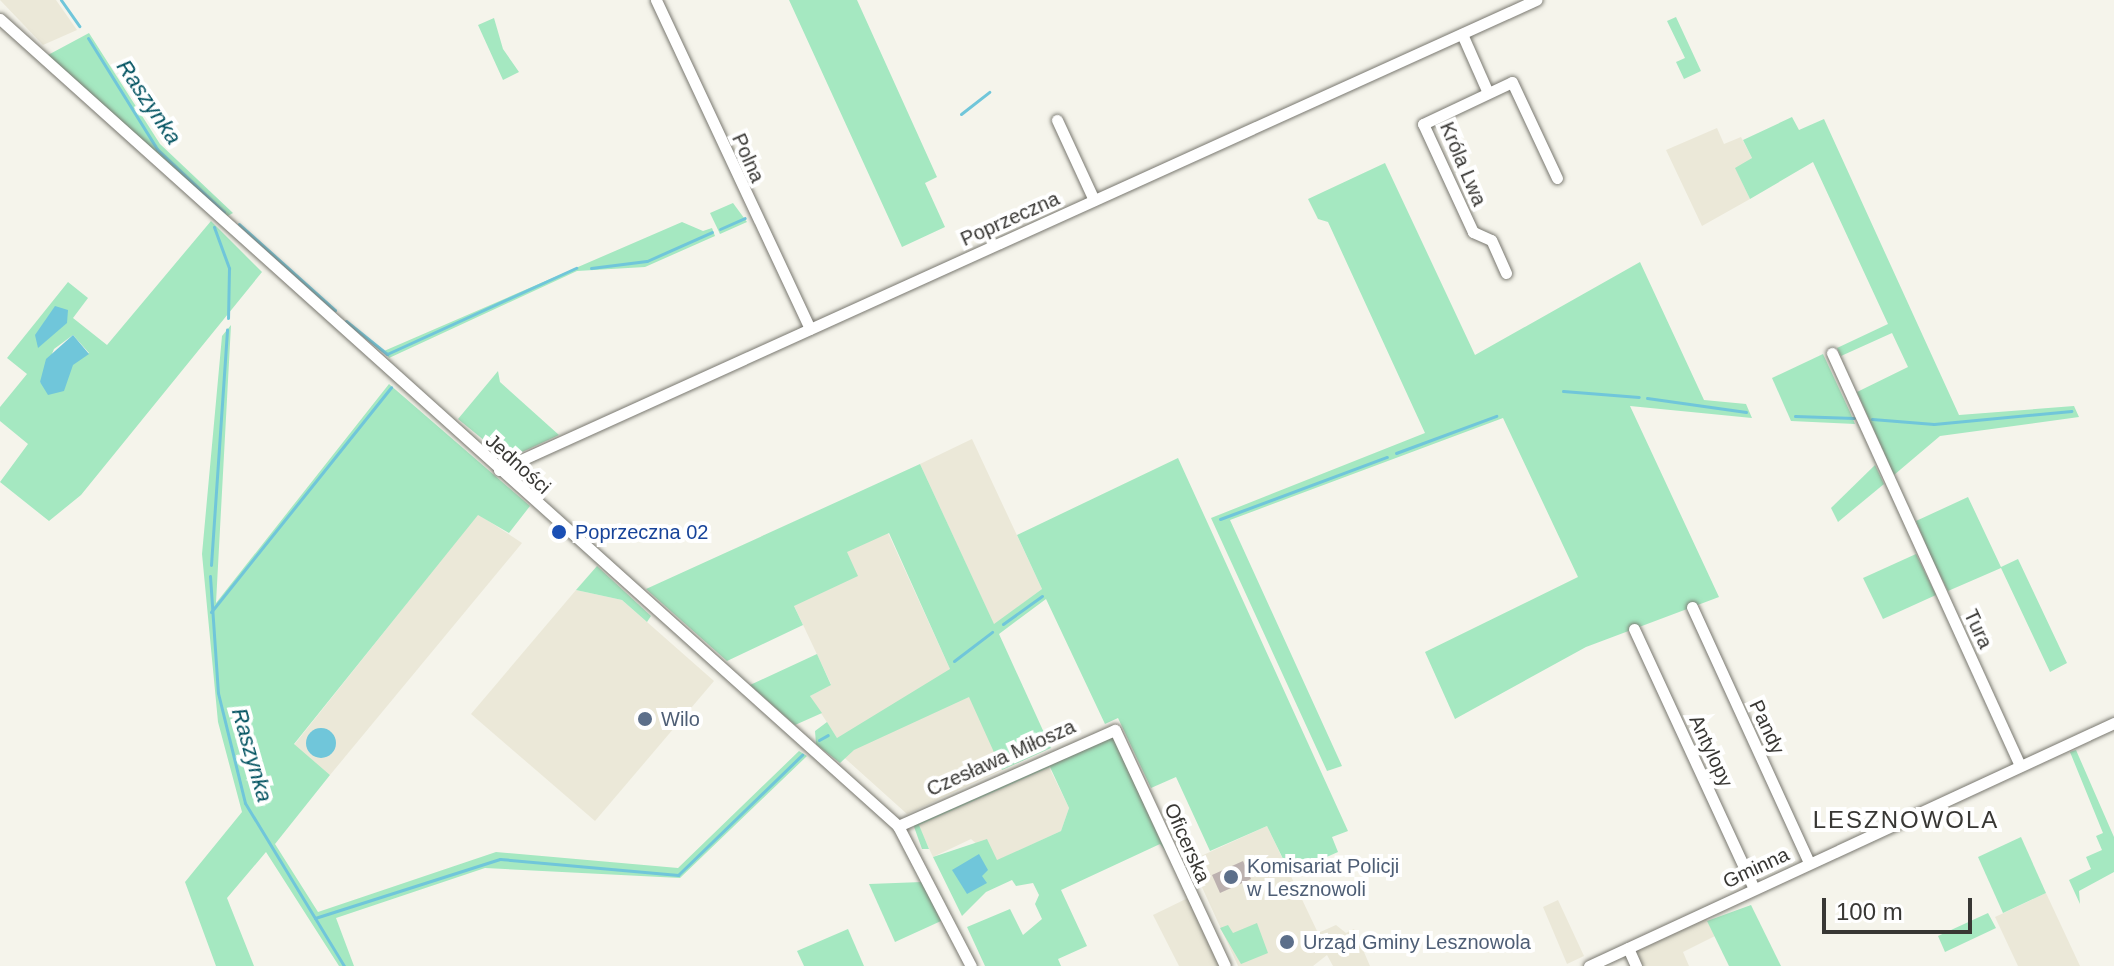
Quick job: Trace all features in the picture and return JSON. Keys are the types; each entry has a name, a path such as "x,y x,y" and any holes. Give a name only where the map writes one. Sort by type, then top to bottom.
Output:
{"street":[{"name":"Polna","path":"656,0 810,329"},
{"name":"Poprzeczna","path":"499,470 1536,0"},
{"name":"Jedności","path":"0,19 898,826 971,966"},
{"path":"1462,34 1488,93"},
{"name":"Króla Lwa","path":"1506,273 1491,240 1473,232 1423,124 1512,82 1557,178"},
{"path":"1057,120 1094,200"},
{"name":"Tura","path":"1832,353 2020,765"},
{"name":"Pandy","path":"1692,607 1809,863"},
{"name":"Antylopy","path":"1634,629 1754,889"},
{"name":"Gminna","path":"1589,966 2114,723"},
{"name":"Czesława Miłosza","path":"898,826 1108,729 1118,734"},
{"name":"Oficerska","path":"1118,734 1225,966"},
{"path":"1628,948 1636,966"}],"shaded area":[{"path":"0,0 56,0 77,30 43,45"},
{"path":"1717,128 1724,144 1741,137 1752,158 1736,169 1750,199 1702,226 1666,150"},
{"path":"972,439 1042,589 994,625 920,464"},
{"path":"878,511 950,669 1037,754 907,814 828,743 837,738 810,696 831,684 761,536"},
{"path":"478,514 522,543 330,775 294,745"},
{"name":"Wilo","path":"576,590 622,600 714,681 595,821 471,714"},
{"path":"1049,767 1069,808 1061,831 996,861 971,839 933,857 918,825"},
{"path":"1267,826 1318,933 1336,925 1346,933 1354,929 1370,966 1333,966 1327,955 1313,966 1238,966 1190,861"},
{"path":"2046,893 2080,966 2018,966 1995,917"},
{"path":"1188,898 1220,966 1179,966 1153,915"},
{"path":"1558,900 1584,956 1567,964 1543,907"},
{"path":"1706,918 1715,936 1683,952 1689,966 1640,966 1638,951"}],"green space":[{"path":"789,0 857,0 937,177 925,183 945,227 902,247"},
{"path":"1676,17 1701,71 1684,79 1676,62 1685,58 1667,21"},
{"path":"494,18 503,49 519,72 503,80 478,25"},
{"path":"89,33 160,144 233,213 226,217 48,55"},
{"path":"1792,117 1799,130 1824,119 1959,415 2074,406 2079,417 1940,436 1894,475 1857,392 1908,367 1892,333 1841,356 1837,348 1888,324 1813,162 1750,199 1735,168 1752,158 1743,140"},
{"path":"1385,163 1475,355 1640,262 1704,400 1746,404 1752,418 1630,406 1719,597 1586,647 1455,719 1425,652 1578,577 1503,418 1230,520 1342,766 1327,771 1211,518 1425,433 1328,222 1318,219 1308,199"},
{"path":"733,203 747,222 720,234 710,213"},
{"path":"211,221 262,272 81,495 49,521 0,482 28,444 0,421 0,407 27,374 7,358 68,282 88,298 73,318 107,345","holes":["73,335 89,353 40,383 54,349"]},
{"path":"682,222 703,231 712,228 715,236 645,267 577,271 389,358 384,351"},
{"path":"231,325 216,603 389,384 530,506 509,533 478,515 294,744 330,775 275,844 318,912 496,852 678,868 799,751 807,756 680,878 485,868 336,918 354,966 339,966 266,852 227,898 254,966 216,966 185,882 242,812 218,722 202,554 222,336"},
{"path":"1823,354 1855,424 1791,421 1772,378"},
{"path":"498,371 500,382 559,435 507,459 458,419"},
{"path":"1178,458 1348,831 1332,837 1338,852 1290,873 1267,826 1210,851 1176,777 1151,788 1118,718 1105,724 1046,599 999,634 1051,748 1002,770 969,697 854,750 840,763 816,744 815,731 827,722 837,738 950,669 889,533 847,552 858,576 794,606 803,625 727,661 646,589 920,464 994,624 1042,589 1017,535"},
{"path":"1875,465 1884,484 1838,522 1831,508"},
{"path":"1968,497 2001,567 2018,559 2067,663 2050,672 2001,568 1948,591 1916,521"},
{"path":"1916,554 1936,595 1883,619 1863,578"},
{"path":"597,566 651,616 647,622 622,600 576,590"},
{"path":"817,654 831,685 810,696 822,713 795,725 750,685"},
{"path":"1112,736 1169,855 1160,844 1061,890 1087,946 1058,959 1061,966 985,966 967,927 1010,909 1023,935 1042,919 1035,904 1039,895 1033,883 1016,886 1012,880 986,892 962,916 933,857 987,839 997,860 1061,831 1069,808 1050,767 919,825 929,849 922,849 913,824"},
{"path":"2076,750 2114,837 2114,872 2079,891 2080,904 2069,880 2091,869 2086,857 2102,850 2096,836 2103,833 2070,752"},
{"path":"2021,837 2046,893 2003,913 1978,857"},
{"path":"922,882 941,921 895,942 869,884"},
{"path":"1751,905 1781,966 1729,966 1707,921"},
{"path":"1988,913 1996,928 1945,952 1938,936"},
{"path":"1257,923 1268,953 1241,964 1220,928 1228,925 1233,933"},
{"path":"848,929 864,966 804,966 797,951"}],"water":[{"path":"55,306 68,310 67,323 38,348 35,335"},
{"path":"73,335 89,354 73,365 64,391 48,395 40,382 46,359"},
{"path":"321,728 327,729 335,737 335,749 327,757 321,758 315,757 307,749 306,743 307,737 315,729"},
{"path":"979,854 988,870 982,876 987,883 967,894 952,870"}],"building":[{"name":"Komisariat Policji w Lesznowoli","path":"1243,861 1251,879 1220,893 1212,875"}],"waterway":[{"name":"Raszynka","path":"61,0 79,26"},
{"name":"Raszynka","path":"88,38 157,149 224,212"},
{"path":"961,114 989,92"},
{"path":"720,229 745,218"},
{"path":"239,224 335,310"},
{"name":"Raszynka","path":"214,227 229,268 228,318"},
{"path":"591,268 647,261 712,232"},
{"path":"346,321 387,354 576,268"},
{"name":"Raszynka","path":"211,565 227,330"},
{"path":"211,612 391,387"},
{"path":"1563,391 1639,397"},
{"path":"1647,398 1746,412"},
{"path":"1872,419 1934,424 2071,411"},
{"path":"1396,453 1496,416"},
{"path":"1795,416 1854,418"},
{"path":"1220,519 1387,457"},
{"name":"Raszynka","path":"210,576 218,693 245,803 344,966"},
{"path":"1003,624 1042,596"},
{"path":"954,661 992,632"},
{"path":"819,740 828,735"},
{"path":"315,918 500,859 678,875 802,755"}],"place":[{"name":"Poprzeczna 02","path":"559,532"},
{"name":"Wilo","path":"645,719"},
{"name":"Komisariat Policji w Lesznowoli","path":"1231,877"},
{"name":"Urząd Gminy Lesznowola","path":"1287,942"}],"district":[{"name":"LESZNOWOLA","path":"1906,820"}]}
